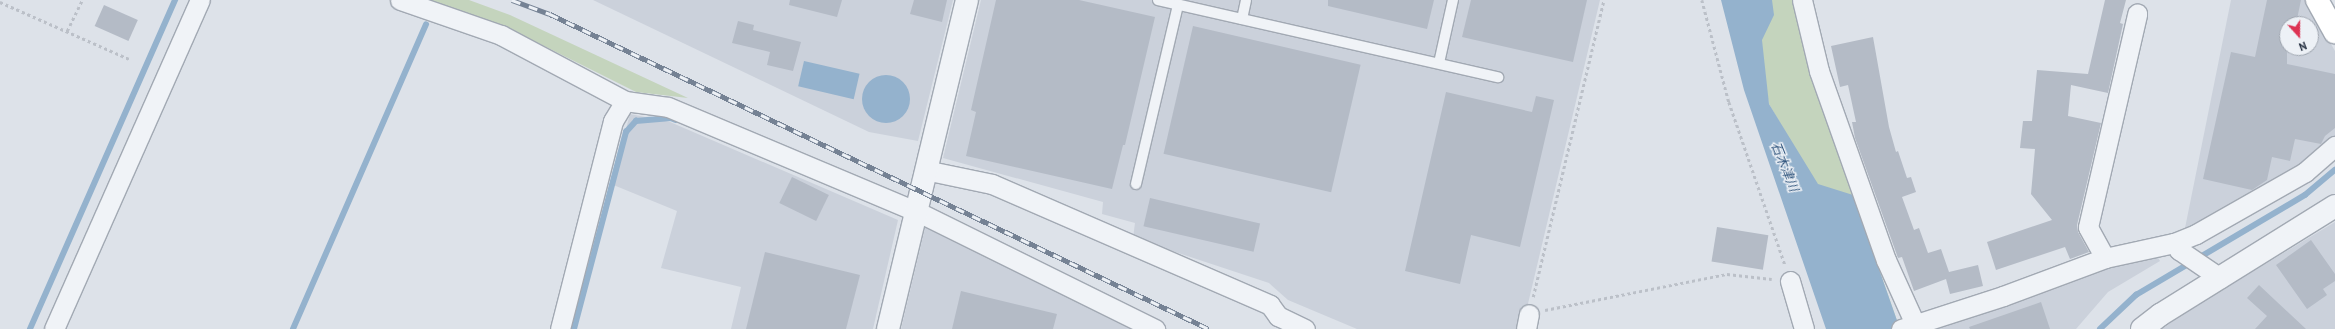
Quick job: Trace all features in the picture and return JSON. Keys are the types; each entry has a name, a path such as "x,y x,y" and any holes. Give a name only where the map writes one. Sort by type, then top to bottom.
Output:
{"highway":[{"path":"2317,0 2335,32"}],"street":[{"path":"54,329 200,0"},
{"path":"400,0 501,35 625,101 668,107 916,211 1155,329"},
{"path":"888,329 967,0"},
{"path":"1802,0 1822,78 1908,326 2003,296 2105,258 2176,246 2247,207 2305,172 2335,146"},
{"path":"2105,258 2088,227 2137,14"},
{"path":"560,329 613,121 625,101"},
{"path":"926,170 992,184 1270,305 1278,316 1305,329"},
{"path":"2142,329 2215,275 2335,206"},
{"path":"2176,246 2215,275"},
{"path":"1790,281 1804,329"}],"lane":[{"path":"1158,0 1498,77"},
{"path":"1242,19 1246,0"},
{"path":"1439,64 1453,0"},
{"path":"1136,184 1178,4"}],"path":[{"path":"67,31 82,0"},
{"path":"1604,0 1528,321 1728,274 1790,281 1729,102 1702,0"},
{"path":"0,2 129,59"}],"shaded area":[{"path":"593,0 953,0 918,141 869,132"},
{"path":"981,0 1600,0 1522,329 1357,329 1288,300 1269,283 1133,238 1135,223 1102,214 1103,202 943,158"},
{"path":"2231,0 2306,0 2315,16 2279,16 2279,56 2319,56 2319,23 2335,51 2335,143 2302,169 2184,233"},
{"path":"630,114 670,122 898,220 873,329 731,329 741,287 661,268 677,211 611,184"},
{"path":"2335,222 2335,329 2162,329 2187,311"},
{"path":"926,224 1140,329 901,329"},
{"path":"2154,251 2160,261 2108,292 2076,329 1923,329 2112,262"}],"green space":[{"path":"426,0 469,0 510,15 688,98 636,92 506,27"},
{"path":"1748,0 1793,0 1806,60 1900,329 1769,104"}],"water":[{"name":"石木津川","path":"1721,0 1772,0 1774,15 1762,40 1769,104 1818,184 1853,195 1900,329 1826,329 1744,90"},
{"path":"804,61 860,74 854,99 798,86"},
{"path":"881,75 891,75 903,82 910,94 910,104 903,116 891,123 881,123 873,119 866,112 862,104 862,94 866,86 873,79"}],"building":[{"path":"790,0 842,0 837,17 789,5"},
{"path":"914,0 947,0 942,22 910,14"},
{"path":"996,0 1079,0 1155,17 1125,145 1123,145 1112,189 966,156 976,112 971,110"},
{"path":"1328,0 1434,0 1427,29 1328,6"},
{"path":"1471,0 1587,0 1573,62 1462,37"},
{"path":"2105,0 2126,0 2120,23 2123,24 2108,93 2071,85 2068,116 2101,123 2077,225 2078,232 2089,252 2070,259 2065,247 1996,270 1987,242 2052,220 2031,194 2035,149 2020,148 2023,121 2032,121 2037,70 2088,74"},
{"path":"2267,0 2301,0 2298,16 2279,16 2279,56 2287,56 2287,64 2335,74 2335,128 2325,136 2321,144 2295,139 2290,161 2272,157 2267,180 2252,190 2203,179 2231,52 2255,57"},
{"path":"104,5 138,20 128,41 95,26"},
{"path":"738,21 754,25 753,30 801,42 793,71 767,65 770,52 732,43"},
{"path":"1193,26 1361,65 1331,192 1164,154"},
{"path":"1873,37 1889,127 1896,152 1898,151 1907,178 1911,177 1916,192 1902,197 1914,230 1919,228 1928,253 1941,249 1949,272 1978,265 1983,286 1950,294 1946,279 1914,291 1902,257 1898,258 1855,138 1852,122 1856,122 1848,85 1840,87 1831,46"},
{"path":"1446,92 1532,112 1536,96 1554,100 1520,247 1471,235 1460,284 1405,271"},
{"path":"792,177 829,195 816,221 779,203"},
{"path":"1150,198 1260,223 1254,252 1143,226"},
{"path":"1717,227 1768,235 1763,270 1712,262"},
{"path":"2311,240 2335,274 2335,281 2323,289 2327,295 2307,309 2276,265"},
{"path":"765,252 860,275 846,329 746,329"},
{"path":"2259,285 2306,329 2255,329 2267,316 2247,298"},
{"path":"961,291 1057,314 1053,329 952,329"},
{"path":"2041,302 2050,329 1970,329 1969,327"}],"waterway":[{"path":"30,329 175,0"},
{"path":"293,329 426,25"},
{"path":"574,329 626,132 636,121 671,118 676,120"},
{"path":"2100,329 2136,295 2305,195 2335,170"}],"railway":[{"path":"512,0 550,14 1209,329"}]}
